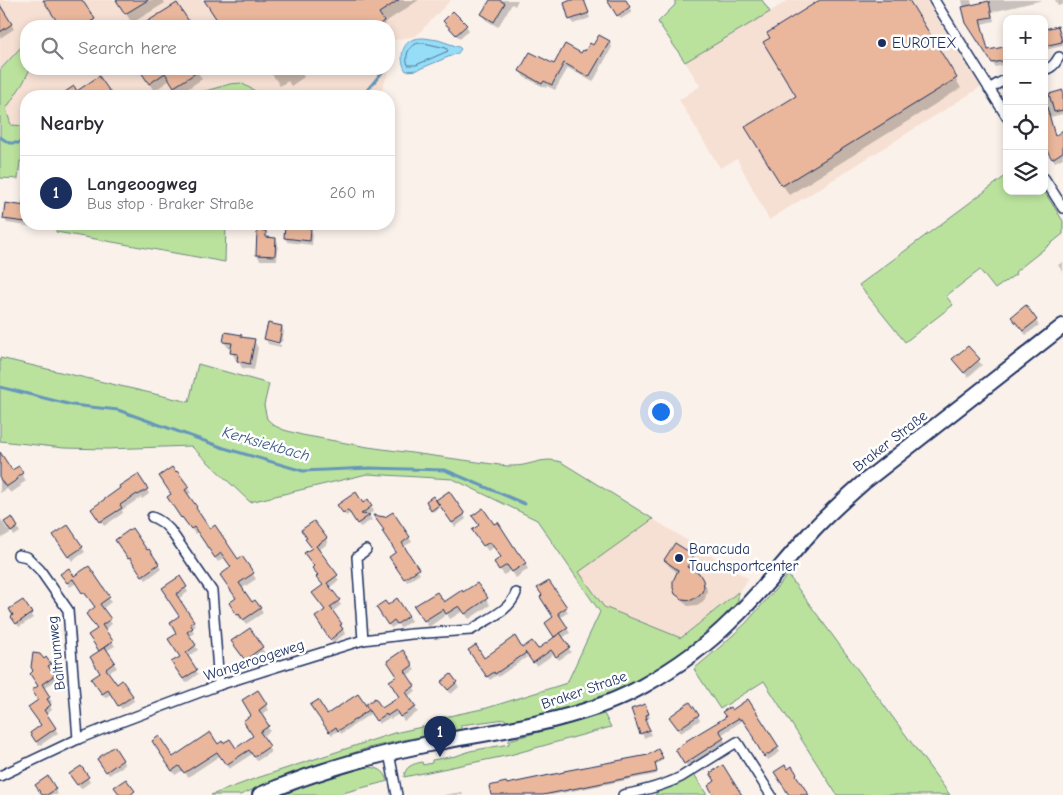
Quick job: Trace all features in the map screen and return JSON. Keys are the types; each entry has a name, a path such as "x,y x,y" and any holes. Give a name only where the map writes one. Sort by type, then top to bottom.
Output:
{"main road":[{"name":"Braker Straße","path":"260,795 316,773 389,753 503,731 568,716 612,701 642,687 695,653 732,621 814,529 845,498 1063,326"}],"street":[{"path":"934,0 1003,111"},
{"path":"1048,68 1054,66 1059,57"},
{"path":"989,89 1003,80"},
{"path":"1048,184 1063,208"},
{"path":"152,518 160,520 170,530 212,591 219,685"},
{"path":"363,640 357,557 366,550"},
{"name":"Baltrumweg","path":"18,555 27,558 40,570 68,610 78,739"},
{"name":"Wangeroogeweg","path":"0,776 78,739 219,685 363,640 411,634 471,630 512,603 516,593"},
{"path":"623,795 645,793 672,782 737,742 771,795"},
{"path":"389,753 397,795"}],"shaded area":[{"path":"0,0 451,0 416,36 395,40 395,20 20,20 20,48 0,70"},
{"path":"789,0 926,0 981,87 769,220 737,159 720,168 679,100 700,86 685,62"},
{"path":"27,75 388,75 381,90 247,90 230,84 209,90 20,90 20,126 11,125 6,109"},
{"path":"653,519 749,579 738,592 681,638 604,607 578,572"}],"green space":[{"path":"675,0 762,0 770,12 685,62 658,22 675,5"},
{"path":"20,48 20,75 27,75 6,109 11,125 20,126 18,179 0,178 0,70"},
{"path":"241,83 253,90 209,90"},
{"path":"1003,178 1003,195 1047,195 1063,221 1063,234 1015,272 1016,274 995,289 980,270 946,296 953,305 905,342 859,285"},
{"path":"56,230 226,230 225,262 56,232"},
{"path":"0,358 189,402 198,364 269,384 264,405 267,419 275,426 302,435 368,447 507,466 548,460 561,462 653,519 579,572 604,607 681,638 738,592 738,605 703,639 676,659 639,681 601,698 522,719 506,722 505,719 461,725 461,730 368,748 305,769 240,795 211,795 394,733 445,722 444,717 487,708 567,683 600,612 537,520 453,479 367,474 250,502 191,446 107,449 64,448 0,441"},
{"path":"788,575 950,795 837,795 764,681 720,709 694,669 746,623"},
{"path":"604,714 611,727 510,755 404,777 406,770 410,766 422,762 423,765 432,763 432,760 509,744 509,740"},
{"path":"366,767 380,770 385,774 388,781 335,795 281,795 304,786"},
{"path":"694,774 707,795 655,795 659,790"}],"water":[{"path":"424,38 438,40 461,49 458,53 417,70 406,71 402,62 404,48 410,41"}],"building":[{"path":"43,0 82,0 95,19 93,20 56,20"},
{"path":"116,0 148,0 125,14"},
{"path":"204,0 399,0 379,13 383,20 217,20"},
{"path":"490,0 499,0 505,3 494,22 481,14"},
{"path":"571,0 584,0 589,13 569,20 564,3"},
{"path":"607,0 626,0 630,7 617,16"},
{"path":"820,0 909,0 957,78 782,186 745,127 796,96 763,42 770,38 767,33"},
{"path":"989,1 992,17 980,19 988,50 1003,47 1003,61 992,63 966,23 962,7"},
{"path":"177,3 188,20 150,20"},
{"path":"0,5 12,24 0,32"},
{"path":"453,11 467,25 456,35 443,21"},
{"path":"1058,26 1062,42 1048,45 1048,28"},
{"path":"599,35 610,41 589,77 564,63 552,85 544,81 542,84 519,71 530,52 554,64 565,44 581,53 583,50 585,51 590,43 593,45"},
{"path":"143,75 162,75 149,84"},
{"path":"166,75 193,75 174,87"},
{"path":"99,76 109,90 78,90"},
{"path":"74,86 76,90 68,90"},
{"path":"1063,90 1063,110 1054,112 1049,94"},
{"path":"1048,111 1055,136 1063,130 1063,152 1052,159 1048,152"},
{"path":"5,203 20,205 20,221 3,219"},
{"path":"257,230 266,231 266,237 276,238 275,256 256,255"},
{"path":"285,230 311,230 310,241 284,238"},
{"path":"1026,305 1037,320 1023,331 1011,317"},
{"path":"268,323 282,326 279,343 264,339"},
{"path":"225,332 255,339 250,364 237,361 238,354 230,353 232,343 223,342"},
{"path":"968,346 980,359 964,373 952,359"},
{"path":"0,452 12,470 19,466 23,473 6,487 0,479"},
{"path":"172,467 189,487 185,490 210,529 215,525 238,559 242,556 254,573 239,583 252,602 255,600 261,608 243,620 229,603 236,598 220,575 231,567 221,553 215,558 194,527 191,529 181,518 167,497 171,494 159,476"},
{"path":"138,474 148,489 120,505 122,508 100,522 91,509 120,488 119,486"},
{"path":"449,491 465,514 452,523 436,500"},
{"path":"356,492 363,503 368,499 372,506 361,514 370,515 357,524 348,510 343,513 337,505"},
{"path":"433,496 439,505 431,511 426,501"},
{"path":"483,508 494,524 498,522 526,563 512,572 507,565 499,570 494,562 501,557 490,542 483,546 472,530 479,525 472,516"},
{"path":"393,512 410,537 402,543 419,569 404,579 389,557 396,552 373,515 385,517"},
{"path":"12,517 18,527 11,532 4,522"},
{"path":"314,521 327,538 316,546 338,575 327,583 340,600 330,607 342,624 340,625 343,629 330,640 315,617 325,610 312,593 323,585 316,577 318,575 312,568 314,566 304,553 312,548 301,530"},
{"path":"68,525 83,547 68,557 53,535"},
{"path":"132,528 159,564 142,576 115,540"},
{"path":"675,543 694,555 687,567 699,573 703,580 704,587 702,592 692,600 682,599 675,594 673,581 678,570 664,560"},
{"path":"89,566 110,597 100,604 111,619 102,625 113,641 99,651 88,635 97,629 86,614 95,607 84,592 82,593 73,579 67,583 60,574 69,568 74,576"},
{"path":"180,576 187,587 176,594 194,621 190,624 193,628 187,632 196,645 186,653 197,670 183,679 171,662 180,657 168,639 176,634 170,622 179,616 162,588"},
{"path":"549,581 567,607 558,613 568,628 554,637 545,623 553,617 540,597 542,595 537,588"},
{"path":"477,583 488,598 465,614 459,606 446,614 443,609 424,621 414,606 437,592 444,602"},
{"path":"397,598 409,616 397,624 394,620 388,625 376,607 385,601 388,605"},
{"path":"23,600 32,613 16,624 11,617 13,615 9,609"},
{"path":"250,628 263,647 245,660 231,641"},
{"path":"560,633 570,647 556,657 551,650 533,663 526,653 495,674 494,672 487,677 468,650 476,645 484,658 515,636 522,648 532,641 538,649"},
{"path":"105,647 115,662 106,669 117,684 122,680 133,696 118,706 108,690 102,694 91,679 100,673 90,657"},
{"path":"403,650 413,665 405,671 415,686 406,692 416,707 400,717 396,710 376,721 365,705 375,698 382,708 399,697 389,681 397,676 387,661"},
{"path":"33,653 40,654 44,659 46,657 51,664 48,666 55,675 42,684 50,697 47,699 51,705 44,710 56,728 36,742 30,733 41,725 28,707 38,700 32,690 38,686 30,674 33,671 31,667"},
{"path":"451,674 457,682 448,690 441,682"},
{"path":"258,690 267,704 259,710 269,726 260,732 270,746 254,757 249,750 226,765 217,752 184,773 179,766 172,771 152,741 159,736 173,757 210,732 218,744 230,739 236,748 253,736 243,721 251,715 242,700"},
{"path":"358,694 369,710 338,731 336,727 329,732 310,705 318,700 327,714"},
{"path":"748,699 779,747 764,757 754,737 742,719 740,720 739,718 719,730 724,738 684,764 675,749 726,717 722,712 730,707 732,710"},
{"path":"690,702 699,715 678,729 669,717"},
{"path":"645,704 649,714 646,715 647,719 645,720 650,730 640,734 631,709"},
{"path":"114,746 123,760 106,772 97,759"},
{"path":"658,749 663,758 655,763 657,772 543,795 491,795 489,786 648,755"},
{"path":"723,765 742,795 714,795 708,786 715,781 710,773"},
{"path":"785,765 788,769 792,766 809,795 789,795 774,772"},
{"path":"81,766 89,777 77,785 69,774"},
{"path":"48,776 56,789 47,795 42,795 35,785"},
{"path":"126,779 135,791 130,795 120,795 114,787"}],"waterway":[{"path":"367,90 380,75"},
{"path":"0,137 9,143 20,143"},
{"name":"Kerksiekbach","path":"0,387 72,405 118,410 224,448 303,471 370,468 445,470 525,504"}],"place":[{"name":"EUROTEX","path":"882,43"},
{"name":"Baracuda Tauchsportcenter","path":"679,558"},
{"name":"Langeoogweg","path":"440,757"}]}
